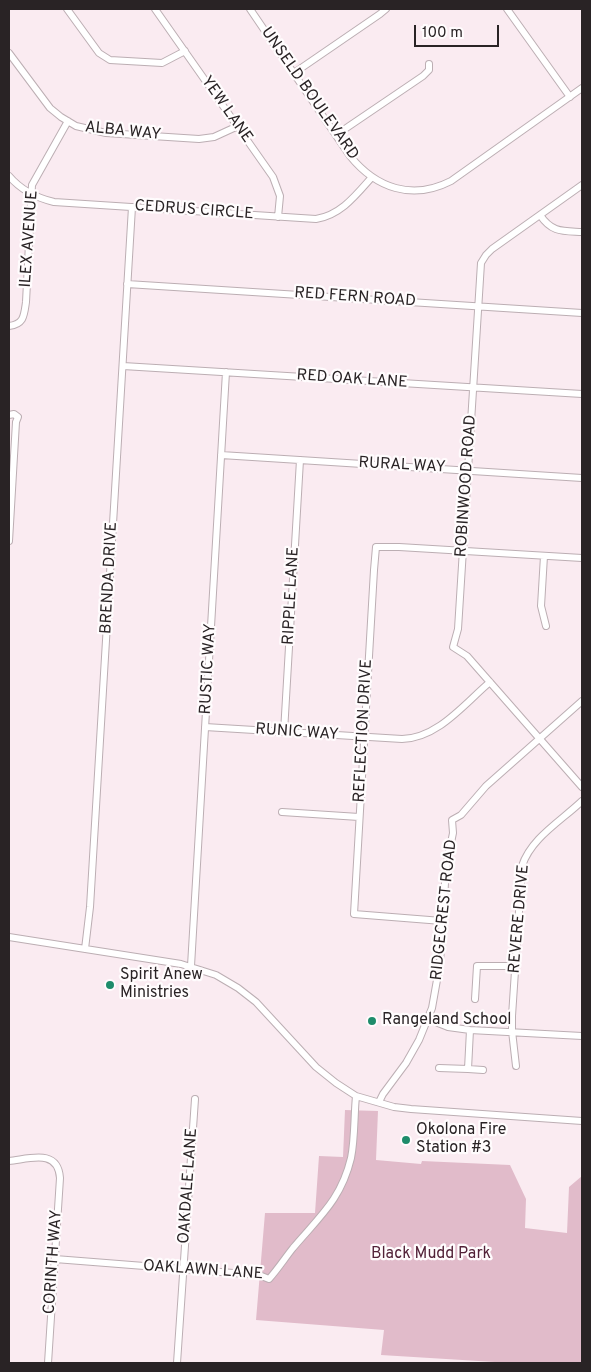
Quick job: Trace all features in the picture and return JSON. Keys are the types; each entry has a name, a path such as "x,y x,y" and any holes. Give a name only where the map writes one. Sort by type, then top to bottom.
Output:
{"street":[{"path":"67,9 98,53 110,60 162,63 185,50"},
{"name":"YEW LANE","path":"155,9 276,182 280,196 278,217"},
{"path":"294,73 386,9"},
{"path":"507,9 570,97"},
{"name":"UNSELD BOULEVARD","path":"252,10 356,163 372,177 389,186 408,190 426,190 444,185 582,88"},
{"name":"ALBA WAY","path":"9,53 54,113 76,126 106,133 200,139 214,137 238,126"},
{"path":"336,135 423,76 429,70 429,64"},
{"name":"ILEX AVENUE","path":"9,326 18,324 24,314 32,185 68,121"},
{"name":"CEDRUS CIRCLE","path":"9,176 32,194 54,202 316,219 331,215 354,198 372,177"},
{"name":"ROBINWOOD ROAD","path":"582,185 492,249 483,259 480,268 458,629 453,647 467,656 582,787"},
{"name":"BRENDA DRIVE","path":"85,949 90,907 132,207"},
{"path":"540,215 547,225 555,229 582,232"},
{"name":"RED FERN ROAD","path":"127,284 582,313"},
{"name":"RED OAK LANE","path":"122,366 582,394"},
{"name":"RUSTIC WAY","path":"191,966 226,372"},
{"path":"9,415 17,415 10,495 9,540"},
{"name":"RURAL WAY","path":"222,455 582,478"},
{"name":"RIPPLE LANE","path":"284,732 300,460"},
{"name":"REFLECTION DRIVE","path":"442,920 354,914 359,817 376,548 399,547 463,551"},
{"path":"463,551 582,558"},
{"path":"544,556 541,606 546,626"},
{"name":"RUNIC WAY","path":"205,727 408,739 426,734 450,718 490,682"},
{"name":"RIDGECREST ROAD","path":"379,1102 382,1094 406,1063 419,1040 428,1019 437,985 446,861 452,833 452,820 461,815 486,786 582,701"},
{"name":"REVERE DRIVE","path":"516,1066 512,1031 520,875 529,850 582,801"},
{"path":"282,812 359,817"},
{"path":"9,937 191,966 224,979 244,992 267,1013 316,1067 356,1096 411,1109 582,1121"},
{"path":"475,999 476,966 515,966"},
{"path":"428,1019 448,1026 470,1030 582,1036"},
{"path":"468,1069 470,1030"},
{"path":"440,1068 483,1070"},
{"name":"OAKLAWN LANE","path":"55,1259 259,1275 269,1278 330,1206 342,1184 350,1161 356,1096"},
{"name":"OAKDALE LANE","path":"177,1363 195,1099"},
{"name":"CORINTH WAY","path":"9,1161 42,1157 54,1162 59,1169 60,1178 48,1363"}],"green space":[{"name":"Black Mudd Park","path":"345,1110 378,1111 376,1160 421,1164 422,1161 510,1165 526,1199 525,1228 567,1233 569,1187 582,1176 582,1363 511,1363 381,1355 384,1330 256,1320 265,1213 315,1213 319,1156 343,1157"}],"place":[{"name":"Spirit Anew Ministries","path":"110,985"},
{"name":"Rangeland School","path":"372,1021"},
{"name":"Okolona Fire Station #3","path":"406,1140"}]}
